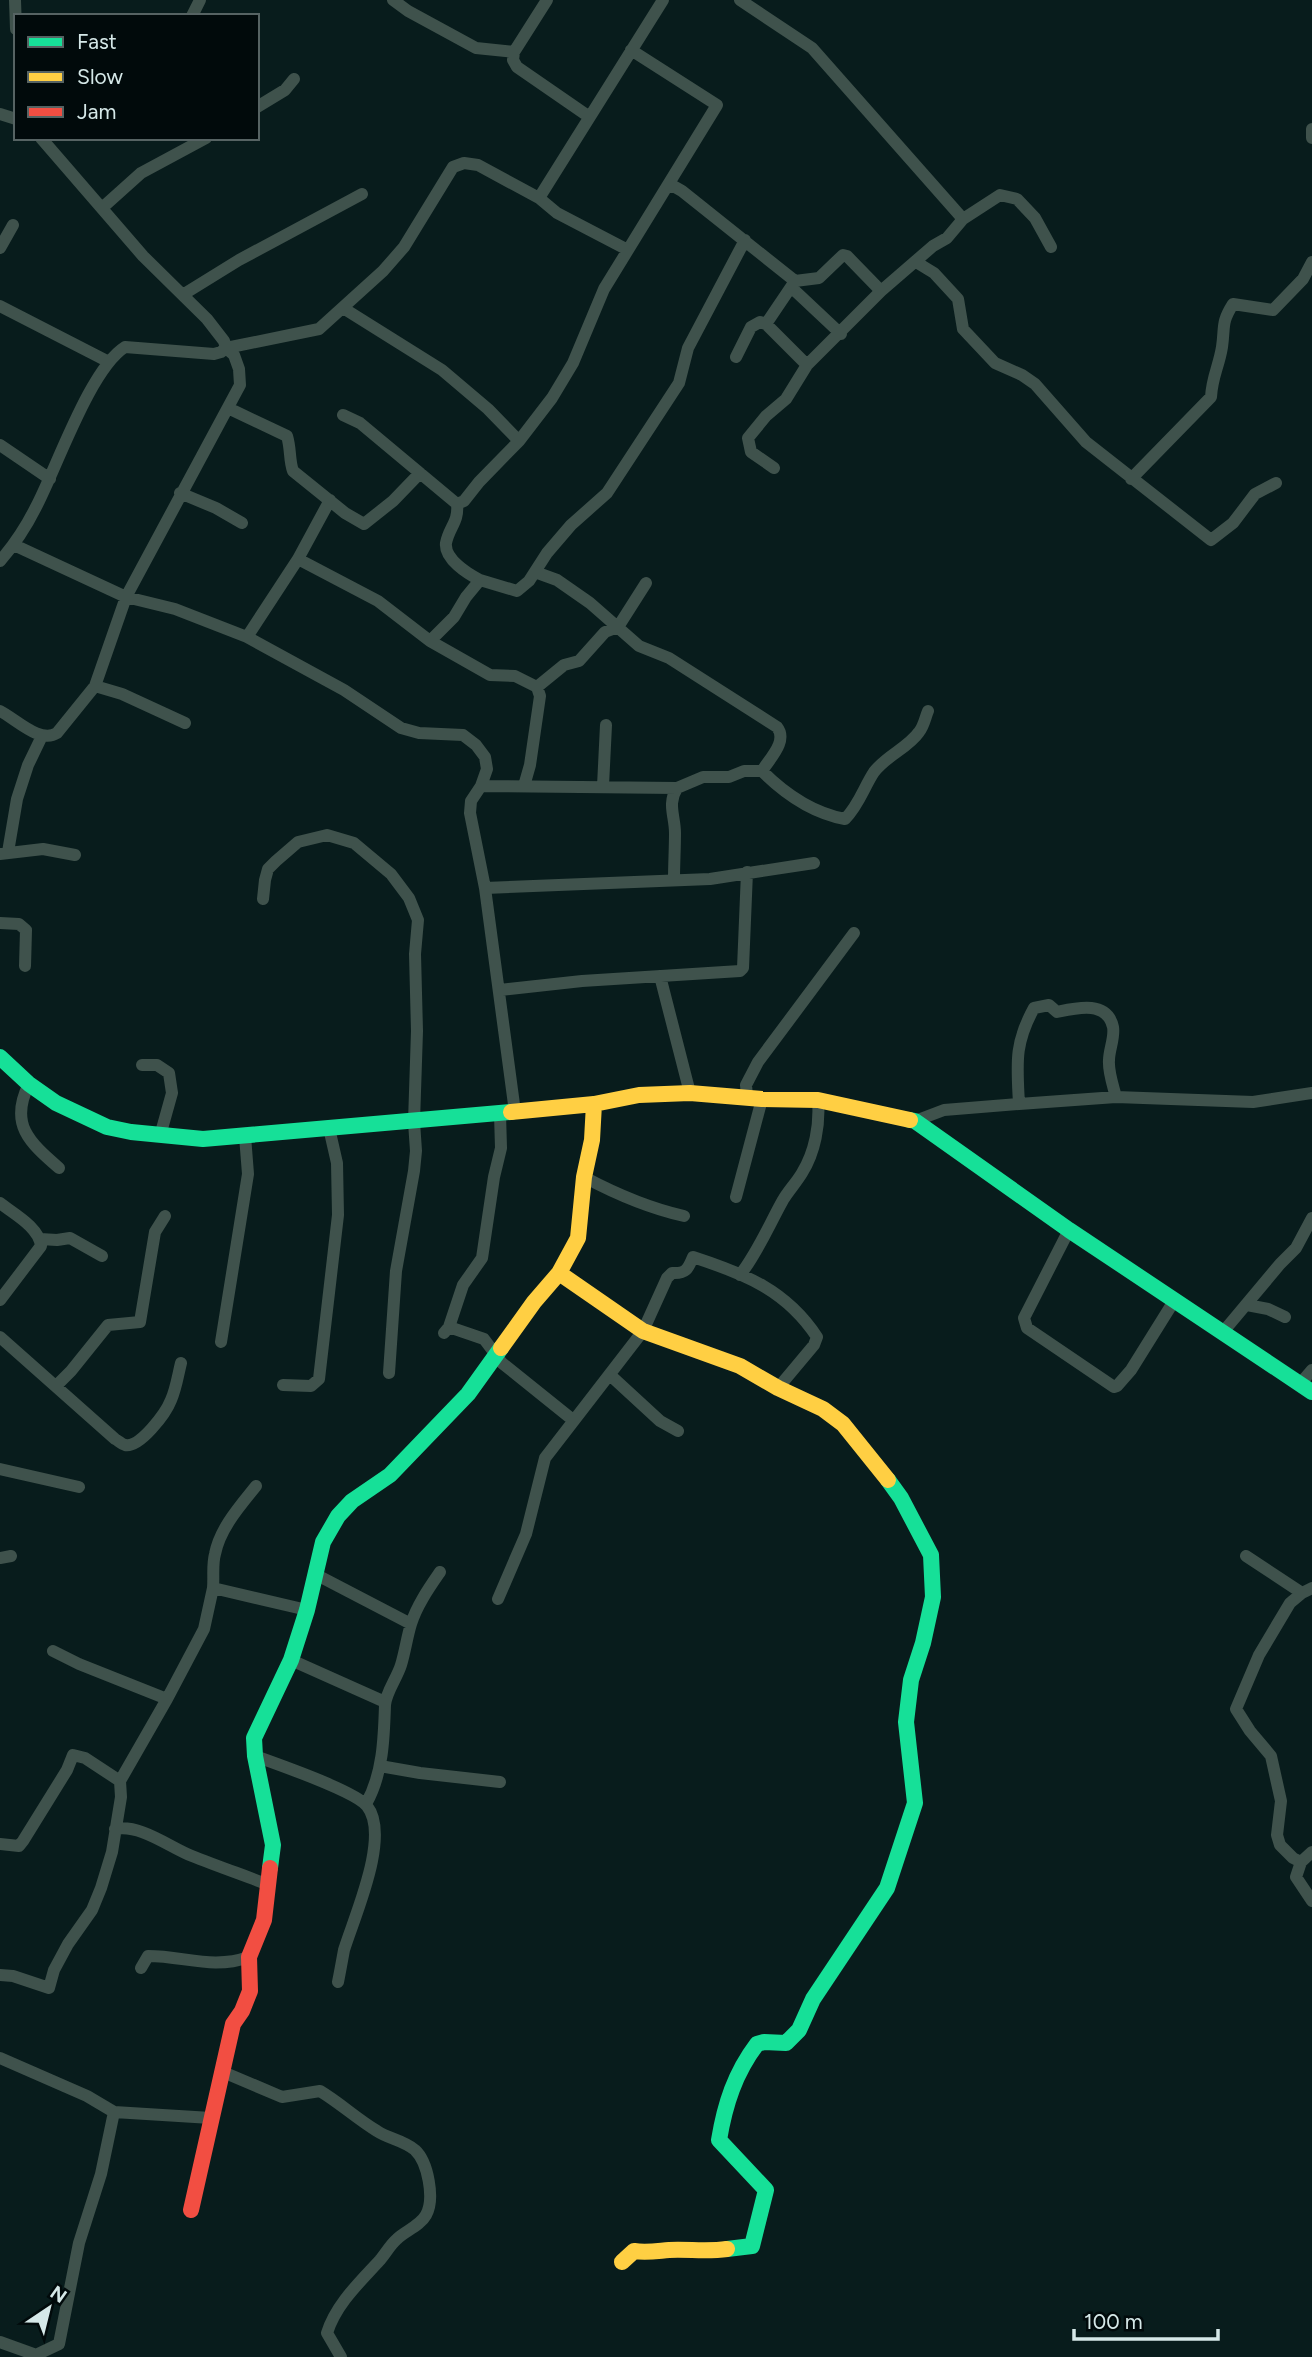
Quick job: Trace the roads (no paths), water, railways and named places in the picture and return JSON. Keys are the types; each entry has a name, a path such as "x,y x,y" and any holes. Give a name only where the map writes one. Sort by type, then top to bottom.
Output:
{"street":[{"path":"393,0 408,11 477,48 514,52"},
{"path":"547,0 514,52 513,60 517,67 588,116"},
{"path":"539,198 663,0"},
{"path":"740,0 812,48 963,219"},
{"path":"457,504 464,501 519,441 552,398 573,363 604,289 626,249 717,105 631,50"},
{"path":"259,106 285,90 293,79"},
{"path":"1312,129 1312,138"},
{"path":"0,711 42,736 50,737 57,733 95,686 126,597 240,385 239,369 234,355 226,348 224,341 207,319 143,256 43,140"},
{"path":"102,208 141,173 202,140"},
{"path":"0,561 14,545 35,509 83,405 115,353 125,347 214,354 226,348 319,329 383,271 404,247 453,167 464,163 478,165 539,198 557,213 626,249"},
{"path":"667,187 682,191 745,240 841,334"},
{"path":"184,294 239,260 362,194"},
{"path":"774,468 751,452 748,438 766,416 786,400 807,365 841,334 881,291 933,246 947,238 963,219 1000,195 1017,199 1035,218 1051,247"},
{"path":"0,248 13,225"},
{"path":"343,415 360,423 457,504 458,515 446,544 454,562 480,580 517,591 529,581 547,553 571,525 607,493 679,383 688,348 745,240"},
{"path":"766,324 793,285 819,278 843,255 881,291"},
{"path":"916,262 934,272 958,299 963,329 995,363 1035,384 1086,442 1211,540 1233,523 1255,494 1276,483"},
{"path":"1131,479 1211,397 1212,380 1222,346 1224,318 1233,304 1273,310 1303,279 1312,262"},
{"path":"0,306 109,362"},
{"path":"343,308 442,370 488,409 519,441"},
{"path":"736,357 751,327 760,322 766,324 807,365"},
{"path":"228,408 287,436 293,471 345,513 364,524 393,501 420,473"},
{"path":"0,445 50,479"},
{"path":"180,493 216,508 242,523"},
{"path":"247,637 298,559 330,500"},
{"path":"14,545 126,597 175,609 247,637 344,691 401,728 419,733 463,735 476,745 485,757 487,769 471,802 470,813 485,888 500,990 508,1113 494,1177 482,1258 463,1286 446,1330 484,1339 502,1363 573,1420"},
{"path":"298,559 379,601 430,641 490,675 515,676 537,688 540,696 530,765 524,786"},
{"path":"535,572 557,580 618,626 639,646 669,658 777,727 781,740 762,771"},
{"path":"430,641 454,617 480,580"},
{"path":"537,688 564,666 579,661 605,632 618,626 646,583"},
{"path":"95,686 122,694 185,723"},
{"path":"481,786 677,788 704,777 729,777 744,771 762,771 776,785 798,800 830,816 845,819 873,774 887,758 921,730 928,711"},
{"path":"603,786 606,725"},
{"path":"42,736 28,765 4,853 43,849 75,855"},
{"path":"674,879 675,828 671,810 672,797 677,788"},
{"path":"263,900 268,869 276,860 298,842 327,835 354,843 391,874 409,898 418,920 415,954 416,1151 396,1271 389,1373"},
{"path":"485,888 710,879 814,863"},
{"path":"500,990 582,981 742,970 747,872"},
{"path":"0,923 19,924 26,930 24,966"},
{"path":"736,1197 754,1098 746,1085 758,1062 853,933"},
{"path":"660,976 690,1093"},
{"path":"1019,1104 1017,1063 1022,1029 1034,1008 1049,1005 1057,1012 1084,1006 1100,1011 1108,1017 1113,1028 1109,1063 1116,1097"},
{"path":"0,1057 56,1103 107,1126 160,1136 203,1139 245,1136 508,1113 594,1104 639,1095 690,1093 818,1101 915,1121 1069,1230 1306,1388 1312,1370"},
{"path":"142,1065 157,1065 169,1073 172,1093 160,1136"},
{"path":"30,1084 23,1096 20,1110 22,1129 33,1146 59,1168"},
{"path":"915,1121 944,1110 1116,1097 1254,1102 1312,1093"},
{"path":"740,1275 770,1228 782,1202 802,1174 813,1151 819,1115 818,1101"},
{"path":"191,2210 233,2024 250,1991 249,1957 264,1920 269,1885 273,1844 255,1756 254,1738 291,1660 307,1610 323,1542 338,1516 352,1501 390,1475 468,1394 495,1353 559,1273 578,1238 584,1177 592,1140 594,1104"},
{"path":"283,1385 311,1386 319,1379 338,1215 337,1163 329,1128"},
{"path":"221,1342 248,1174 245,1136"},
{"path":"584,1177 618,1195 684,1216"},
{"path":"0,1203 30,1227 40,1239 41,1246 0,1300"},
{"path":"56,1386 108,1325 140,1322 155,1232 165,1216"},
{"path":"1223,1332 1296,1248 1312,1218"},
{"path":"1069,1230 1024,1318 1027,1328 1114,1387 1131,1370 1174,1301"},
{"path":"40,1239 70,1238 102,1256"},
{"path":"498,1599 526,1534 545,1458 643,1331 667,1278 673,1273 681,1274 687,1270 693,1257 740,1275 783,1298 802,1316 817,1337 814,1345 778,1388"},
{"path":"559,1273 643,1331 740,1366 823,1409 843,1424 901,1498 931,1555 933,1597 923,1643 911,1680 906,1722 909,1772 915,1803 887,1888 813,1999 799,2030 786,2043 757,2044 729,2088 719,2140 766,2190 752,2246 704,2252 671,2249 645,2253 634,2251 622,2262"},
{"path":"1247,1305 1268,1309 1284,1317"},
{"path":"0,1337 125,1445 134,1444 153,1427 170,1405 181,1363"},
{"path":"610,1375 660,1421 678,1431"},
{"path":"0,1469 79,1488"},
{"path":"0,1975 13,1976 49,1988 54,1970 68,1944 92,1910 112,1852 121,1797 120,1781 204,1629 213,1588 214,1556 219,1540 238,1507 256,1486"},
{"path":"1246,1556 1307,1591 1290,1603 1259,1655 1236,1709 1270,1756 1281,1801 1277,1835 1280,1845 1301,1862"},
{"path":"366,1804 374,1790 380,1766 387,1717 385,1702 400,1667 411,1624 440,1572"},
{"path":"314,1574 411,1624"},
{"path":"213,1588 307,1610"},
{"path":"53,1651 167,1699"},
{"path":"291,1660 385,1702"},
{"path":"0,1844 19,1846 23,1842 67,1770 73,1755 85,1759 120,1781"},
{"path":"255,1756 308,1775 366,1804 371,1813 375,1850 344,1951 338,1982"},
{"path":"380,1766 500,1782"},
{"path":"116,1829 123,1827 142,1833 190,1856 269,1885"},
{"path":"1312,1852 1301,1862 1296,1877 1312,1901"},
{"path":"141,1968 148,1956 204,1964 233,1963 249,1957"},
{"path":"0,2058 87,2096 114,2112 211,2118"},
{"path":"223,2072 282,2097 320,2091 379,2133 402,2141 417,2151 425,2166 430,2188 428,2212 424,2219 396,2240 353,2290 331,2321 327,2333 341,2357"},
{"path":"0,2342 36,2355 59,2351 79,2243 101,2174 114,2112"}]}
